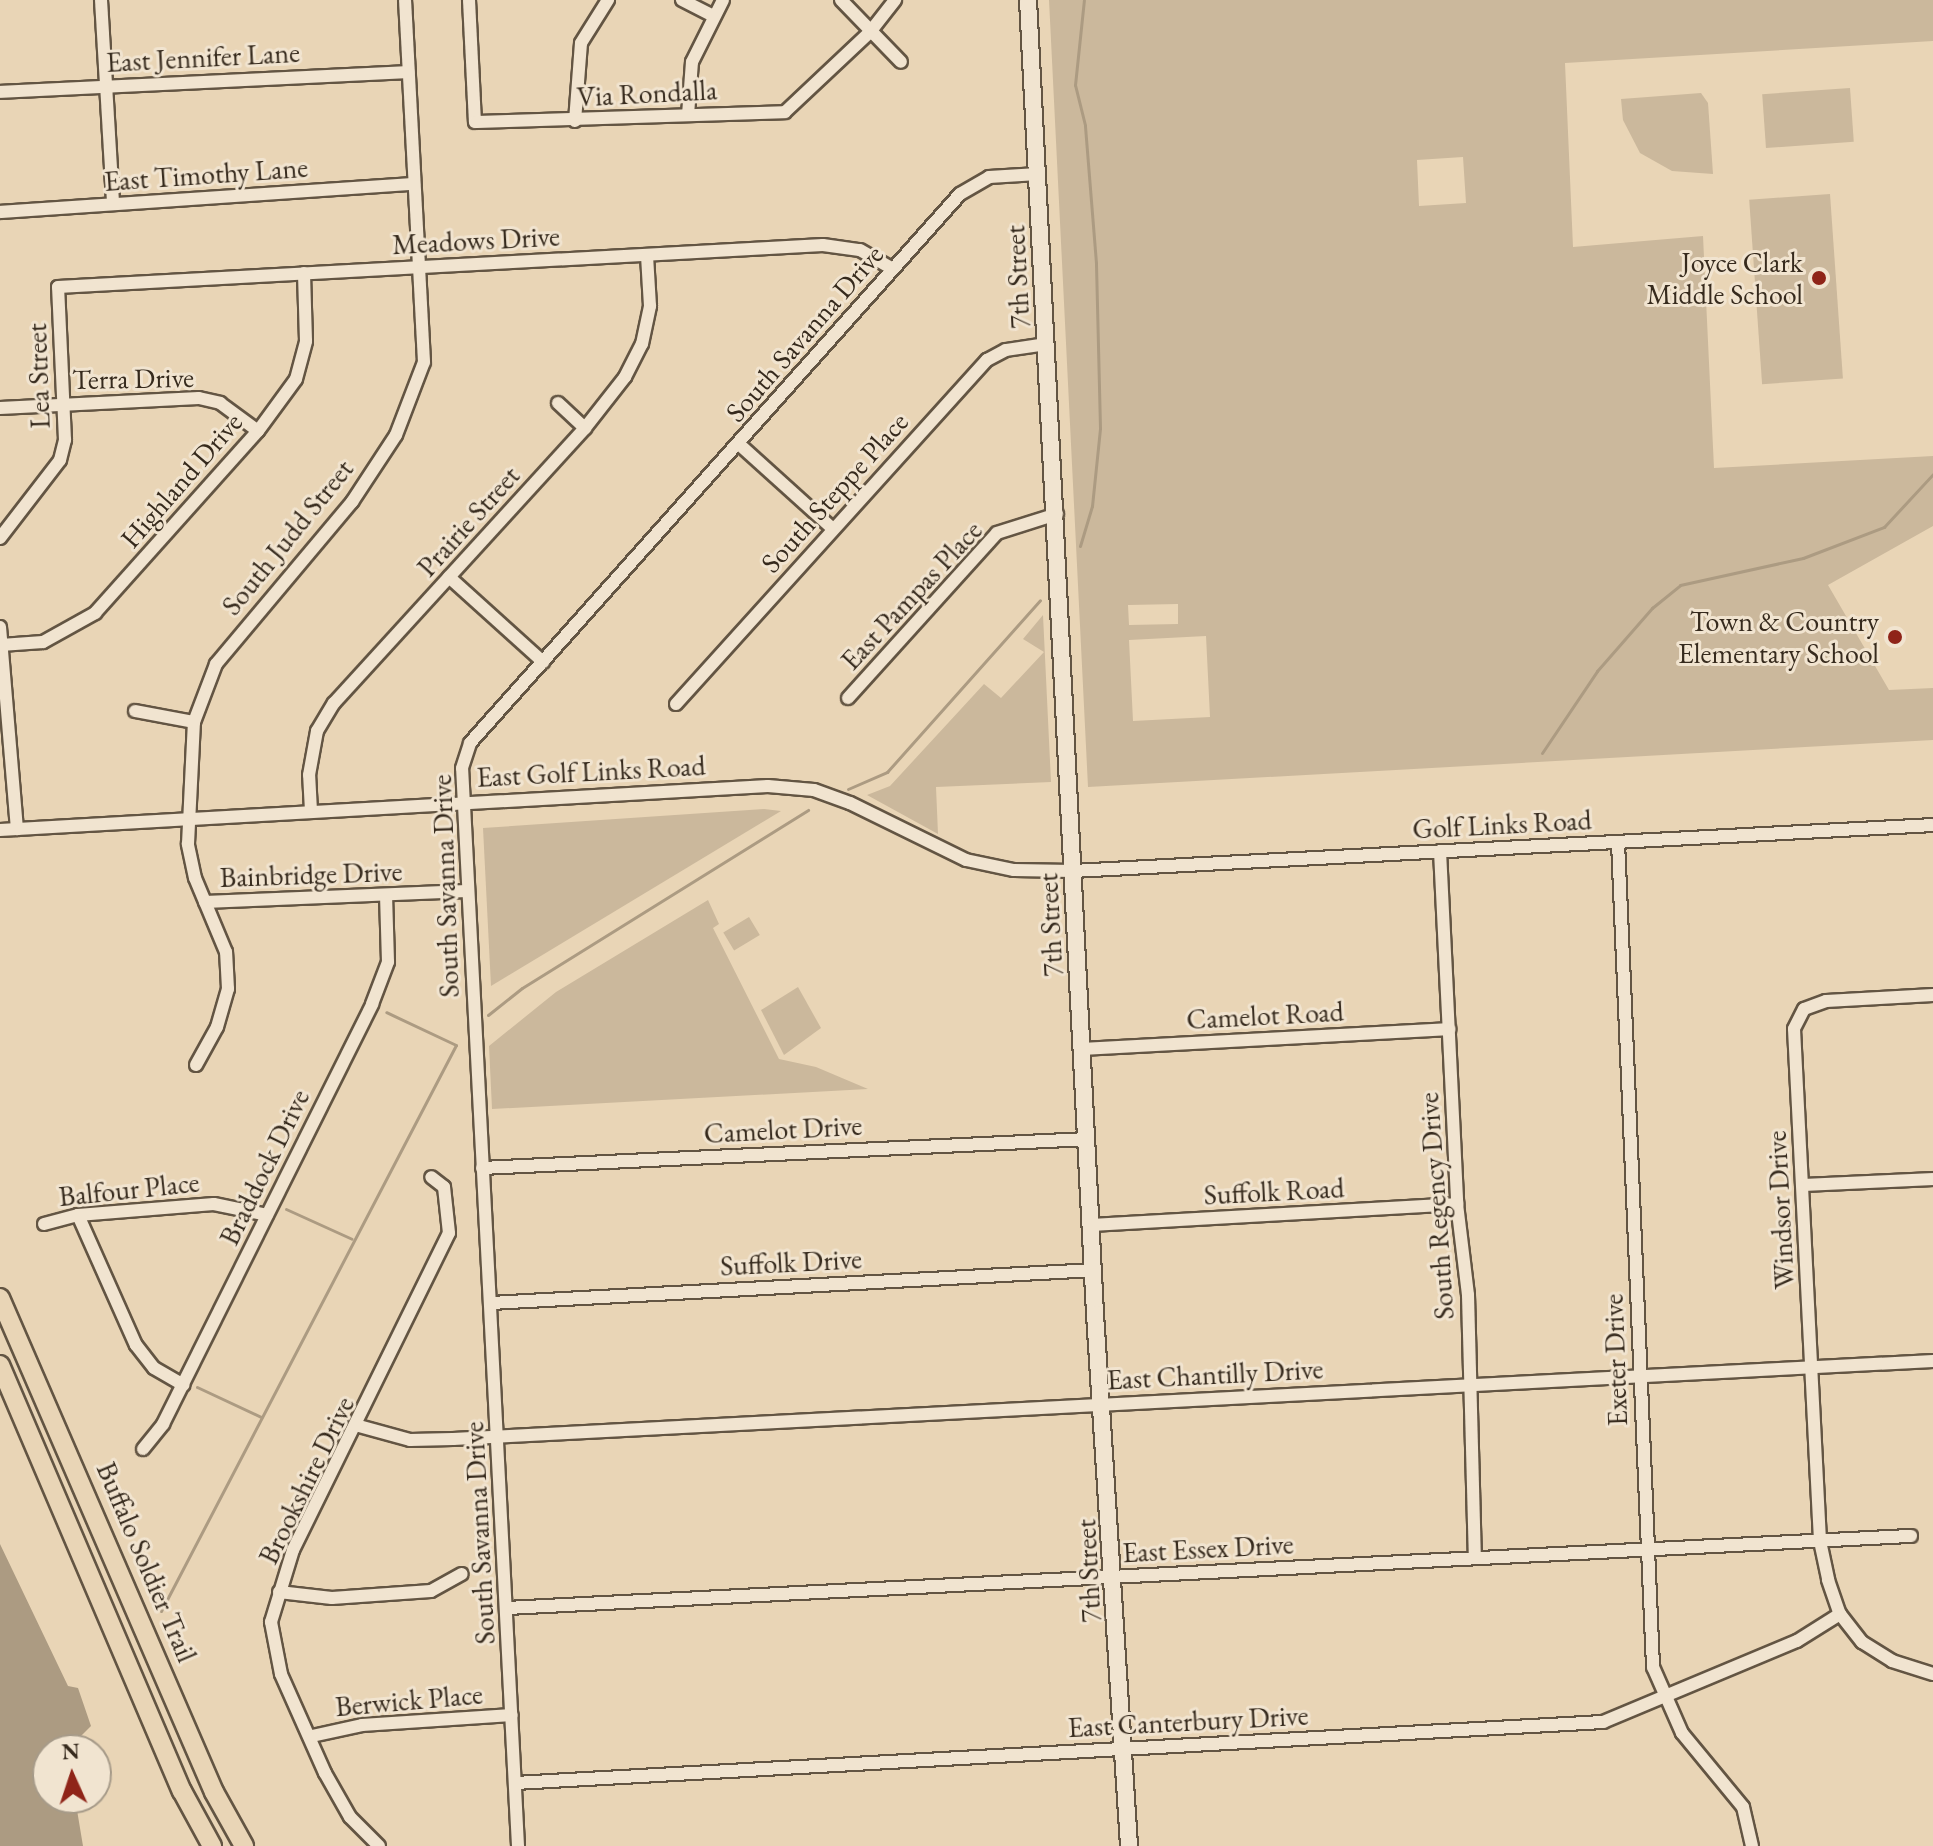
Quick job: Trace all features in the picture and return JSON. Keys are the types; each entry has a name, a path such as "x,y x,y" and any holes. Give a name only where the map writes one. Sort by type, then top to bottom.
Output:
{"main road":[{"name":"7th Street","path":"1028,0 1101,1404 1129,1846"},
{"name":"Buffalo Soldier Trail","path":"0,1298 214,1792 244,1846"},
{"name":"Buffalo Soldier Trail","path":"0,1365 182,1791 212,1846"}],"street":[{"path":"101,0 113,204"},
{"name":"South Judd Street","path":"196,1065 217,1027 228,989 226,952 218,922 195,878 186,818 194,722 216,664 352,502 396,435 424,362 405,0"},
{"name":"Via Rondalla","path":"469,0 475,122 785,112 870,32 895,0"},
{"path":"575,121 581,43 608,0"},
{"path":"682,0 713,16"},
{"path":"688,115 692,62 723,0"},
{"path":"841,0 901,62"},
{"name":"East Jennifer Lane","path":"0,92 409,72"},
{"name":"South Savanna Drive","path":"518,1846 462,768 470,743 740,445 891,268 974,183 989,177 1038,174"},
{"name":"East Timothy Lane","path":"0,212 414,184"},
{"name":"Meadows Drive","path":"58,287 823,245 860,250 891,268"},
{"name":"Prairie Street","path":"311,811 309,775 317,731 334,703 585,428 625,377 642,344 650,306 647,256"},
{"name":"Highland Drive","path":"1,645 43,642 95,613 258,431 296,379 306,341 304,273"},
{"name":"Lea Street","path":"0,538 60,460 65,440 58,287"},
{"name":"South Steppe Place","path":"676,704 987,360 1006,350 1046,344"},
{"name":"Terra Drive","path":"0,408 199,398 220,403 258,431"},
{"path":"558,403 585,428"},
{"path":"740,445 832,528"},
{"name":"East Pampas Place","path":"848,698 997,533 1057,514"},
{"path":"449,577 543,662"},
{"path":"0,627 17,829"},
{"path":"135,711 194,722"},
{"name":"East Golf Links Road","path":"0,830 691,788 814,790 966,860 1014,870 1073,871"},
{"name":"Golf Links Road","path":"1073,871 1933,825"},
{"name":"Exeter Drive","path":"1618,842 1653,1667 1664,1700 1682,1733 1743,1807 1752,1846"},
{"name":"South Regency Drive","path":"1440,851 1457,1204 1468,1295 1475,1558"},
{"name":"Bainbridge Drive","path":"205,902 467,891"},
{"name":"Braddock Drive","path":"143,1449 163,1424 183,1385 383,978 389,946 386,895"},
{"name":"Windsor Drive","path":"1840,1614 1820,1541 1794,1029 1804,1009 1826,1001 1933,995"},
{"name":"Camelot Road","path":"1083,1049 1449,1029"},
{"name":"Camelot Drive","path":"482,1168 1087,1139"},
{"name":"Brookshire Drive","path":"379,1846 350,1817 325,1773 312,1736 281,1674 271,1622 293,1550 359,1426 449,1233 444,1187 431,1177"},
{"path":"1804,1185 1933,1179"},
{"name":"Balfour Place","path":"44,1224 78,1215 214,1204 267,1215"},
{"name":"Suffolk Road","path":"1093,1225 1457,1204"},
{"path":"78,1215 136,1345 154,1368 183,1385"},
{"name":"Suffolk Drive","path":"491,1303 1095,1270"},
{"name":"East Chantilly Drive","path":"359,1426 410,1440 1933,1361"},
{"name":"East Essex Drive","path":"507,1608 1911,1536"},
{"path":"279,1592 332,1598 431,1591 462,1574"},
{"path":"1840,1614 1862,1642 1892,1661 1933,1674"},
{"name":"East Canterbury Drive","path":"515,1783 1603,1722 1664,1700 1797,1641 1840,1614"},
{"name":"Berwick Place","path":"312,1736 362,1725 512,1715"}],"shaded area":[{"path":"1049,0 1933,0 1933,41 1565,63 1573,247 1703,236 1714,468 1933,456 1933,526 1828,585 1889,690 1933,688 1933,740 1088,787","holes":["1463,157 1466,203 1419,206 1417,160","1178,604 1178,624 1129,625 1128,605","1206,636 1210,717 1133,721 1129,640"]},
{"path":"1850,88 1854,142 1766,148 1762,94"},
{"path":"1701,93 1708,103 1713,174 1672,171 1640,153 1623,120 1621,99"},
{"path":"1830,194 1843,379 1762,384 1749,200"},
{"path":"1043,615 1051,782 936,787 938,834 867,795 890,786 984,684 1001,698 1044,652 1023,639"},
{"path":"764,809 781,811 491,986 483,828"},
{"path":"708,900 719,924 713,928 779,1059 816,1067 868,1089 492,1109 489,1046 556,992"},
{"path":"749,917 760,935 734,950 723,932"},
{"path":"798,987 821,1028 784,1055 761,1010"},
{"path":"0,1544 68,1686 78,1688 91,1726 83,1734 32,1734 32,1814 78,1814 83,1846 0,1846"}],"waterway":[{"path":"1080,546 1092,506 1100,428 1096,263 1085,125 1075,85 1084,0"},
{"path":"1542,753 1597,671 1652,608 1680,585 1803,558 1884,527 1933,474"},
{"path":"848,789 887,772 1040,600"},
{"path":"488,1015 522,988 808,810"},
{"path":"161,1611 456,1045 386,1012"},
{"path":"286,1209 352,1239"},
{"path":"197,1387 261,1417"}],"place":[{"name":"Joyce Clark Middle School","path":"1819,278"},
{"name":"Town & Country Elementary School","path":"1895,637"}]}
